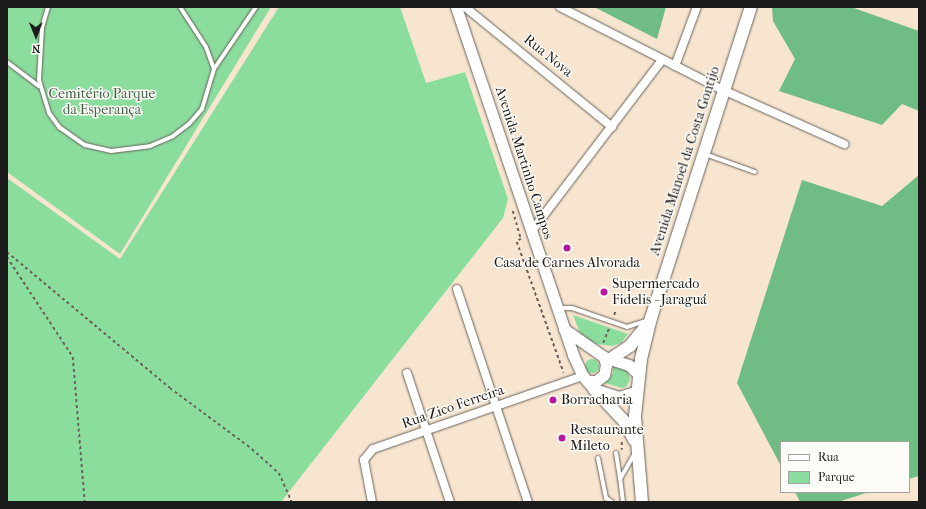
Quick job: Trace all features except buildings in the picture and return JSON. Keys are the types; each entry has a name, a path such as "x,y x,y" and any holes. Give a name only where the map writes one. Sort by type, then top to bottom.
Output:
{"main road":[{"name":"Avenida Martinho Campos","path":"456,7 563,329 588,382"},
{"name":"Avenida Manoel da Costa Gontijo","path":"636,447 637,391 651,318 723,90 751,7"},
{"path":"605,356 630,346 651,318"},
{"path":"563,329 605,356 629,365 639,375"},
{"path":"588,382 596,381 604,375 606,365 605,356"},
{"path":"588,382 619,397 637,391"},
{"path":"588,382 625,422 636,447 642,502"}],"street":[{"name":"Rua Nova","path":"465,7 612,127"},
{"path":"560,7 723,90 844,144"},
{"path":"675,66 698,7"},
{"path":"531,232 662,60"},
{"path":"457,289 528,502"},
{"path":"407,373 450,502"},
{"name":"Rua Zico Ferreira","path":"372,502 367,488 364,469 367,454 372,448 496,406 588,382"}],"lane":[{"path":"48,7 40,46 39,86 49,114 70,135 92,146 111,151 132,150 173,136 195,118 211,85 214,69 256,7"},
{"path":"180,7 206,47 214,69"},
{"path":"7,62 39,86"},
{"path":"703,154 754,172"},
{"path":"556,308 572,308 627,327 651,318"},
{"path":"620,479 636,447"},
{"path":"616,453 623,502"},
{"path":"598,458 606,498 612,502"}],"path":[{"path":"7,252 170,388 252,449 279,473 292,502"},
{"path":"7,257 73,358 85,502"},
{"path":"605,356 611,322 616,309"}],"green space":[{"name":"Cemitério Parque da Esperança","path":"7,7 271,7 120,254 7,172"},
{"path":"279,7 400,7 426,83 465,72 508,199 503,218 281,502 7,502 7,178 120,259"},
{"path":"594,7 666,7 657,39"},
{"path":"772,7 851,7 919,31 919,111 902,104 882,125 779,91 795,59 773,21"},
{"path":"919,175 919,476 910,479 910,441 780,441 780,464 737,383 802,180 882,206"},
{"path":"573,315 628,334 621,343 612,346 591,343 581,336"},
{"path":"589,359 595,359 599,363 599,369 595,373 589,373 585,369 585,363"},
{"path":"613,365 628,372 630,379 627,386 622,388 605,383 613,373"},
{"path":"796,493 866,493 838,502 800,502"}],"place":[{"name":"Casa de Carnes Alvorada","path":"567,248"},
{"name":"Supermercado Fidelis - Jaraguá","path":"604,292"},
{"name":"Borracharia","path":"553,400"},
{"name":"Restaurante Mileto","path":"562,438"}]}
